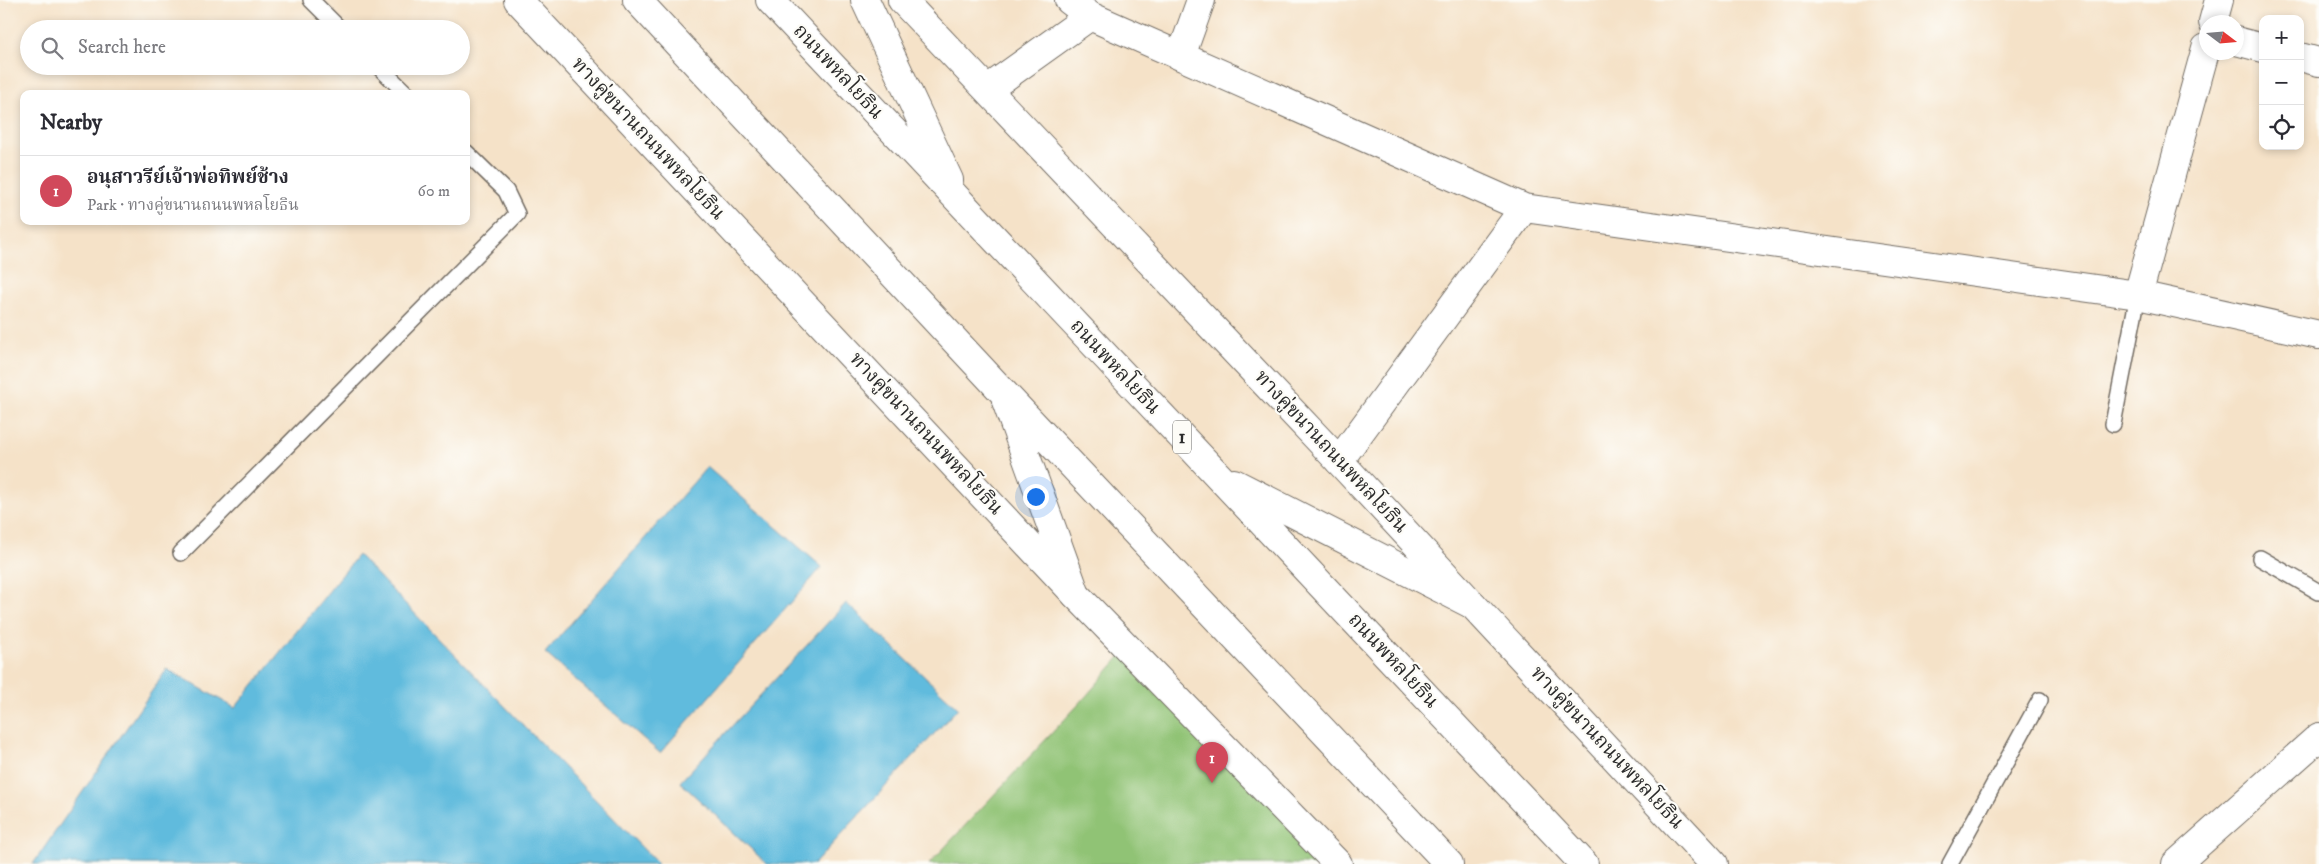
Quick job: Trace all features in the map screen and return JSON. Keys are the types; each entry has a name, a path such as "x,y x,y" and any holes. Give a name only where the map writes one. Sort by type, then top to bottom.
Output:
{"main road":[{"name":"ทางคู่ขนานถนนพหลโยธิน","path":"518,0 1076,595 1338,864"},
{"path":"637,0 1002,392 1449,864"},
{"name":"ถนนพหลโยธิน","path":"770,0 1584,864"},
{"path":"865,0 959,201"},
{"name":"ทางคู่ขนานถนนพหลโยธิน","path":"902,0 1339,461 1714,864"},
{"path":"1181,56 1201,0"},
{"path":"2215,15 2218,0"},
{"path":"988,89 1079,8 1181,56 1524,208 2138,295 2319,335"},
{"path":"2244,43 2259,47"},
{"path":"2304,58 2319,62"},
{"path":"2138,295 2203,60"},
{"path":"1339,461 1524,208"},
{"path":"1002,392 1076,595"},
{"path":"1217,474 1473,605"},
{"path":"2176,864 2319,737"}],"lane":[{"path":"311,0 331,20"},
{"path":"387,75 403,90"},
{"path":"181,553 517,214 506,191 470,156"},
{"path":"2114,424 2138,295"},
{"path":"2260,558 2319,592"},
{"path":"1950,864 2040,700"}],"green space":[{"path":"1128,648 1337,864 929,864 1080,703"}],"water":[{"path":"707,467 822,567 660,753 545,653"},
{"path":"358,555 658,864 33,864 167,669 235,708"},
{"path":"846,603 958,708 814,864 767,864 680,782"}],"place":[{"name":"อนุสาวรีย์เจ้าพ่อทิพย์ช้าง","path":"1212,783"}]}
